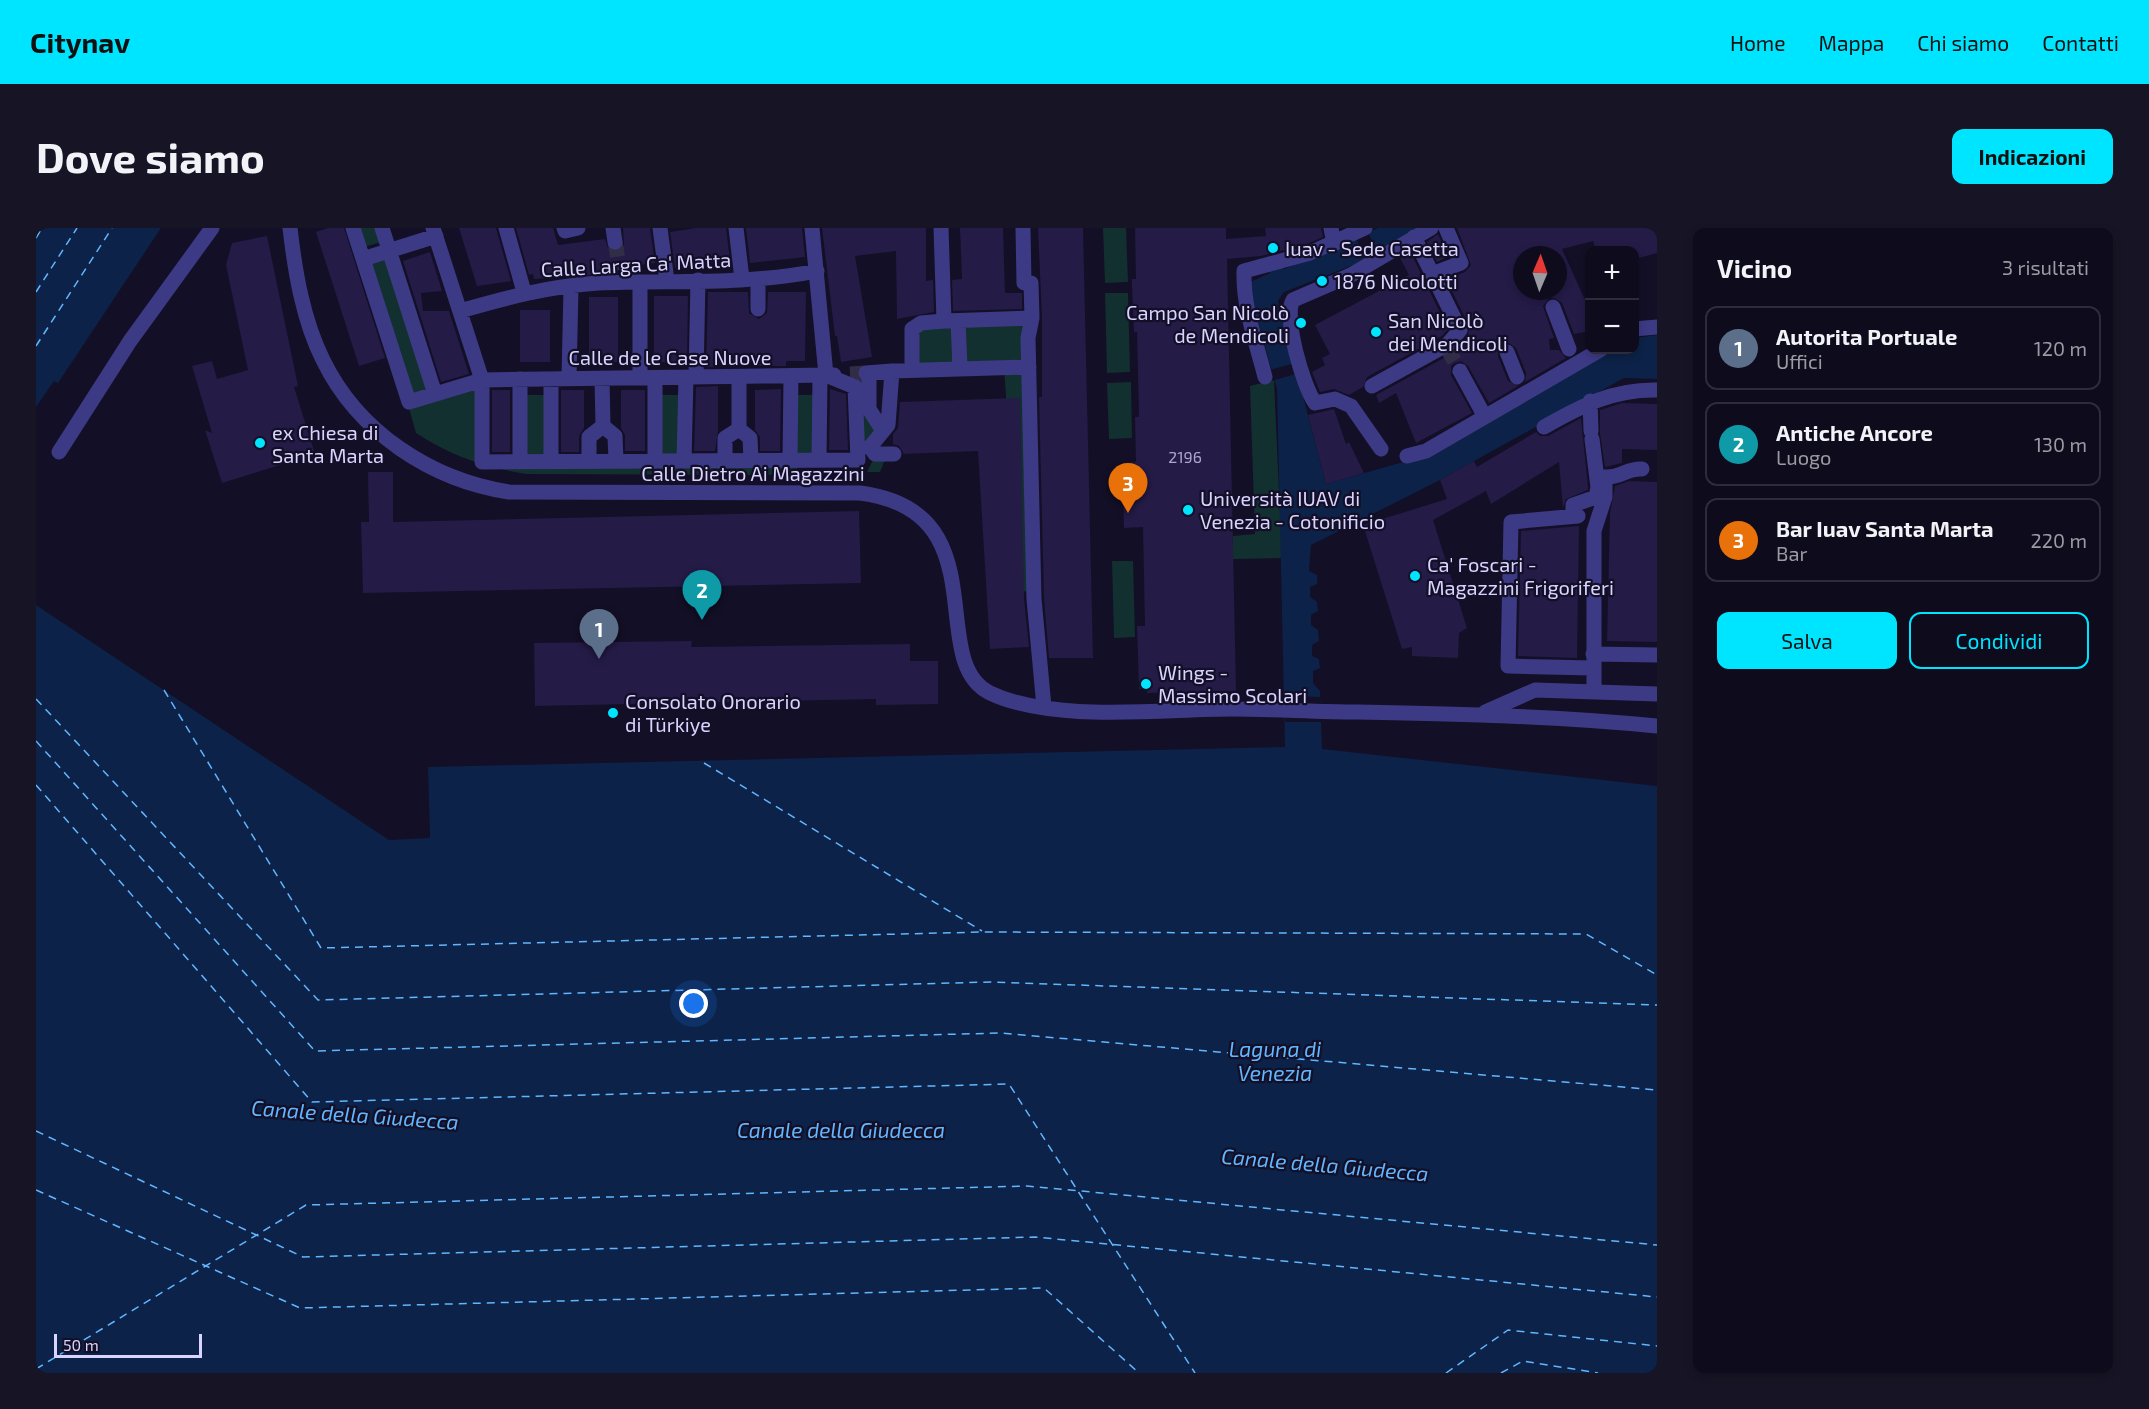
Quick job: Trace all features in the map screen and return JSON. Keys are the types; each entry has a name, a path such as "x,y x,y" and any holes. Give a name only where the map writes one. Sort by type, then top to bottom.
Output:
{"street":[{"path":"59,452 130,341 212,228"},
{"name":"Calle Dietro Ai Magazzini","path":"290,228 311,331 330,374 373,426 418,461 471,484 528,494 860,493 887,498 912,511 940,542 950,568 962,648 975,682 1003,698 1044,707 1088,711 1234,709 1479,714 1566,717 1657,726"},
{"path":"354,228 363,259 434,232 482,380 482,462 819,460 823,376 812,228"},
{"path":"382,228 435,394"},
{"path":"506,228 524,292"},
{"path":"564,228 565,231 578,228"},
{"path":"660,228 667,281"},
{"path":"736,228 758,309"},
{"path":"941,228 951,321 960,368"},
{"path":"1023,228 1024,283 1031,283 1032,318 1028,338 1034,592 1044,707"},
{"path":"1265,377 1243,291 1244,270 1335,233 1365,228"},
{"path":"1381,449 1350,406 1335,399 1315,403 1301,376 1289,310 1290,304 1293,300 1351,275 1373,259 1431,228"},
{"path":"1432,274 1461,263 1446,228"},
{"path":"1372,386 1446,347 1460,330 1414,237"},
{"name":"Calle de le Case Nuove","path":"363,259 409,402 482,380 823,376 853,381 858,460 819,460"},
{"name":"Calle Larga Ca' Matta","path":"460,311 524,292 621,276 640,282 780,278 817,271"},
{"path":"684,461 698,280"},
{"path":"640,282 655,461"},
{"path":"569,378 571,286"},
{"path":"1552,307 1573,358"},
{"path":"912,369 912,329 921,323 1032,318"},
{"path":"1639,328 1656,325"},
{"path":"1507,352 1521,387"},
{"path":"1407,456 1426,451 1485,417 1521,387 1573,358 1586,354"},
{"path":"883,431 869,409 868,373 912,369 1029,367"},
{"path":"875,454 870,447 888,425 891,371"},
{"path":"1460,371 1485,417"},
{"path":"739,377 739,429"},
{"path":"790,460 791,377"},
{"path":"602,378 603,426 615,436 616,461"},
{"path":"520,379 520,462"},
{"path":"551,379 551,462"},
{"path":"1544,427 1590,401 1637,389 1657,390"},
{"path":"1577,516 1572,505 1596,497 1598,487 1590,401"},
{"path":"589,461 589,437 603,426"},
{"path":"739,429 750,438 751,460"},
{"path":"725,460 725,438 739,429"},
{"path":"875,454 894,454"},
{"path":"864,469 875,454"},
{"path":"1594,692 1592,661 1594,531 1605,497 1605,477 1618,478 1631,470 1642,469"},
{"path":"1599,513 1511,522 1508,666 1657,655"},
{"path":"1479,714 1535,690 1657,694"}],"green space":[{"path":"358,228 381,228 385,241 364,247"},
{"path":"1103,228 1126,228 1128,282 1105,283"},
{"path":"390,258 431,388 410,395 369,264"},
{"path":"1105,293 1128,293 1130,372 1107,373"},
{"path":"1023,318 1034,592 1020,591 1004,368 912,369 912,329"},
{"path":"856,378 867,378 879,432 861,458 865,461 860,468 858,381"},
{"path":"1274,380 1282,558 1233,559 1233,536 1255,534 1250,386"},
{"path":"1131,382 1132,438 1109,439 1107,383"},
{"path":"472,385 481,390 480,462 797,462 797,475 527,474 469,460 416,433 408,405"},
{"path":"523,395 550,395 550,459 523,459"},
{"path":"658,395 684,395 684,458 658,459"},
{"path":"793,395 817,395 817,458 793,458"},
{"path":"875,456 894,456 884,462 880,472 867,472"},
{"path":"1112,561 1133,561 1135,637 1114,638"}],"water":[{"path":"36,228 161,228 58,383 54,381 36,407"},
{"name":"Laguna di Venezia","path":"1378,228 1423,228 1366,260 1284,292 1278,301 1326,484 1417,458 1603,354 1639,354 1639,337 1657,335 1657,379 1624,378 1440,480 1311,545 1309,571 1317,575 1317,584 1310,587 1310,597 1317,602 1318,611 1311,615 1311,625 1318,630 1319,641 1312,645 1312,656 1319,659 1320,668 1313,671 1313,683 1320,691 1322,749 1657,786 1657,1373 36,1373 36,605 389,840 430,838 428,767 1285,747 1277,389 1249,290 1250,282 1270,273 1270,269 1281,266 1284,269"}],"pier":[{"path":"1367,230 1378,254 1366,260 1355,236"},
{"path":"1296,363 1299,373 1271,381 1269,370"},
{"path":"1285,696 1320,697 1321,722 1285,722"}],"building":[{"path":"328,228 344,228 385,358 359,366 316,232"},
{"path":"459,228 496,228 511,281 477,286"},
{"path":"516,228 553,228 558,245 605,239 608,248 616,252 624,245 623,228 650,228 655,263 624,267 618,270 618,273 534,279 533,274 529,275"},
{"path":"696,228 726,228 730,260 675,268 670,232"},
{"path":"746,228 802,228 805,257 750,263"},
{"path":"822,228 926,228 926,281 933,280 934,312 897,319 896,251 855,256 872,357 841,362 837,336 835,336"},
{"path":"960,228 1003,228 1005,293 1022,293 1022,309 953,311 952,280 962,279"},
{"path":"1038,228 1083,228 1093,658 1049,658 1044,598 1039,397 1042,397 1042,318"},
{"path":"1135,228 1226,228 1226,239 1266,236 1265,228 1321,228 1323,237 1307,244 1261,256 1227,259 1236,691 1147,693 1147,689 1139,689 1137,626 1145,626 1143,527 1124,528 1122,463 1136,462 1135,417 1139,417 1137,332 1134,332 1132,287 1132,279 1136,279"},
{"path":"1457,228 1657,228 1657,253 1639,258 1639,246 1595,246 1593,241 1567,248 1513,246 1513,300 1548,300 1543,306 1554,338 1549,339 1550,350 1559,350 1566,358 1525,382 1526,373 1516,348 1509,343 1503,343 1498,350 1498,356 1508,381 1518,386 1489,403 1468,366 1461,361 1455,363 1451,366 1451,375 1472,413 1416,443 1396,393 1379,403 1376,395 1453,353 1468,336 1469,326 1446,279 1465,272 1471,265"},
{"path":"1438,234 1448,257 1437,262 1427,242"},
{"path":"267,236 298,386 294,387 315,454 222,483 205,430 212,433 192,366 212,361 217,379 248,370 226,265 232,243"},
{"name":"San Nicolò dei Mendicoli","path":"1410,251 1448,329 1442,336 1367,377 1363,387 1349,395 1334,389 1320,392 1312,372 1325,365 1322,358 1330,354 1315,325 1409,275 1400,258"},
{"path":"430,252 442,291 421,293 423,311 449,311 469,374 441,382 403,261"},
{"path":"1567,260 1585,300 1585,332 1574,334 1562,303 1558,300 1567,300"},
{"path":"708,292 748,292 749,313 759,319 767,313 768,292 806,292 805,361 786,361 786,366 755,366 755,361 718,361 718,367 706,367"},
{"path":"654,296 688,296 687,362 654,362"},
{"path":"589,297 618,297 618,362 589,362"},
{"path":"520,310 550,310 550,362 520,362"},
{"path":"718,386 718,431 715,451 694,451 696,387"},
{"path":"781,389 780,451 760,451 760,437 755,430 755,390"},
{"path":"830,389 846,394 848,450 829,450"},
{"path":"492,390 510,390 510,452 492,452"},
{"path":"561,390 584,390 584,428 579,436 579,452 561,452"},
{"path":"621,390 645,390 645,451 625,451 625,435 621,428"},
{"path":"1020,398 1024,599 1029,647 990,649 978,451 904,454 899,446 893,444 893,434 898,428 900,402"},
{"path":"1622,403 1657,404 1657,450 1622,449 1622,463 1605,467 1600,434 1600,410"},
{"path":"1334,409 1346,444 1349,442 1364,473 1326,484 1308,415"},
{"path":"1581,418 1588,490 1566,499 1563,508 1559,462 1491,504 1486,491 1433,520 1467,628 1459,633 1458,658 1412,656 1412,647 1402,649 1363,525 1447,499 1440,480 1474,461 1477,467 1536,432 1540,436 1548,436"},
{"path":"368,472 393,472 393,522 859,511 861,583 363,593 361,522 369,522"},
{"path":"1629,481 1657,482 1657,642 1607,641 1610,513 1615,486"},
{"path":"1579,526 1577,658 1518,656 1521,531"},
{"path":"692,641 691,647 910,644 910,661 938,661 938,704 876,705 876,699 535,706 534,643"}],"ferry route":[{"path":"36,238 42,228"},
{"path":"36,292 77,228"},
{"path":"36,346 112,228"},
{"path":"164,690 321,948 983,932 1586,934 1657,975"},
{"path":"36,699 318,1000 991,982 1657,1005"},
{"path":"36,741 315,1051 1000,1033 1657,1090"},
{"path":"704,763 982,931"},
{"path":"36,785 312,1102 1009,1084 1195,1373"},
{"path":"36,1131 303,1257 1035,1237 1657,1297"},
{"path":"36,1369 306,1205 1027,1186 1657,1245"},
{"path":"36,1190 300,1308 1044,1288 1139,1373"},
{"path":"1446,1373 1508,1330 1657,1346"},
{"path":"1501,1373 1523,1361 1598,1373"}],"tunnel":[{"path":"615,242 620,270"},
{"path":"1447,348 1460,371"},
{"path":"850,374 866,373"}],"place":[{"name":"Iuav - Sede Casetta","path":"1273,248"},
{"name":"1876 Nicolotti","path":"1322,281"},
{"name":"Campo San Nicolò de Mendicoli","path":"1301,323"},
{"name":"San Nicolò dei Mendicoli","path":"1376,332"},
{"name":"ex Chiesa di Santa Marta","path":"260,443"},
{"name":"Università IUAV di Venezia - Cotonificio","path":"1188,510"},
{"name":"Bar Iuav Santa Marta","path":"1128,513"},
{"name":"Ca' Foscari - Magazzini Frigoriferi","path":"1415,576"},
{"name":"Antiche Ancore","path":"702,620"},
{"name":"Autorita Portuale","path":"599,659"},
{"name":"Wings - Massimo Scolari","path":"1146,684"},
{"name":"Consolato Onorario di Türkiye","path":"613,713"}],"water label":[{"name":"Canale della Giudecca","path":"355,1114"},
{"name":"Canale della Giudecca","path":"841,1129"},
{"name":"Canale della Giudecca","path":"1325,1164"}]}
